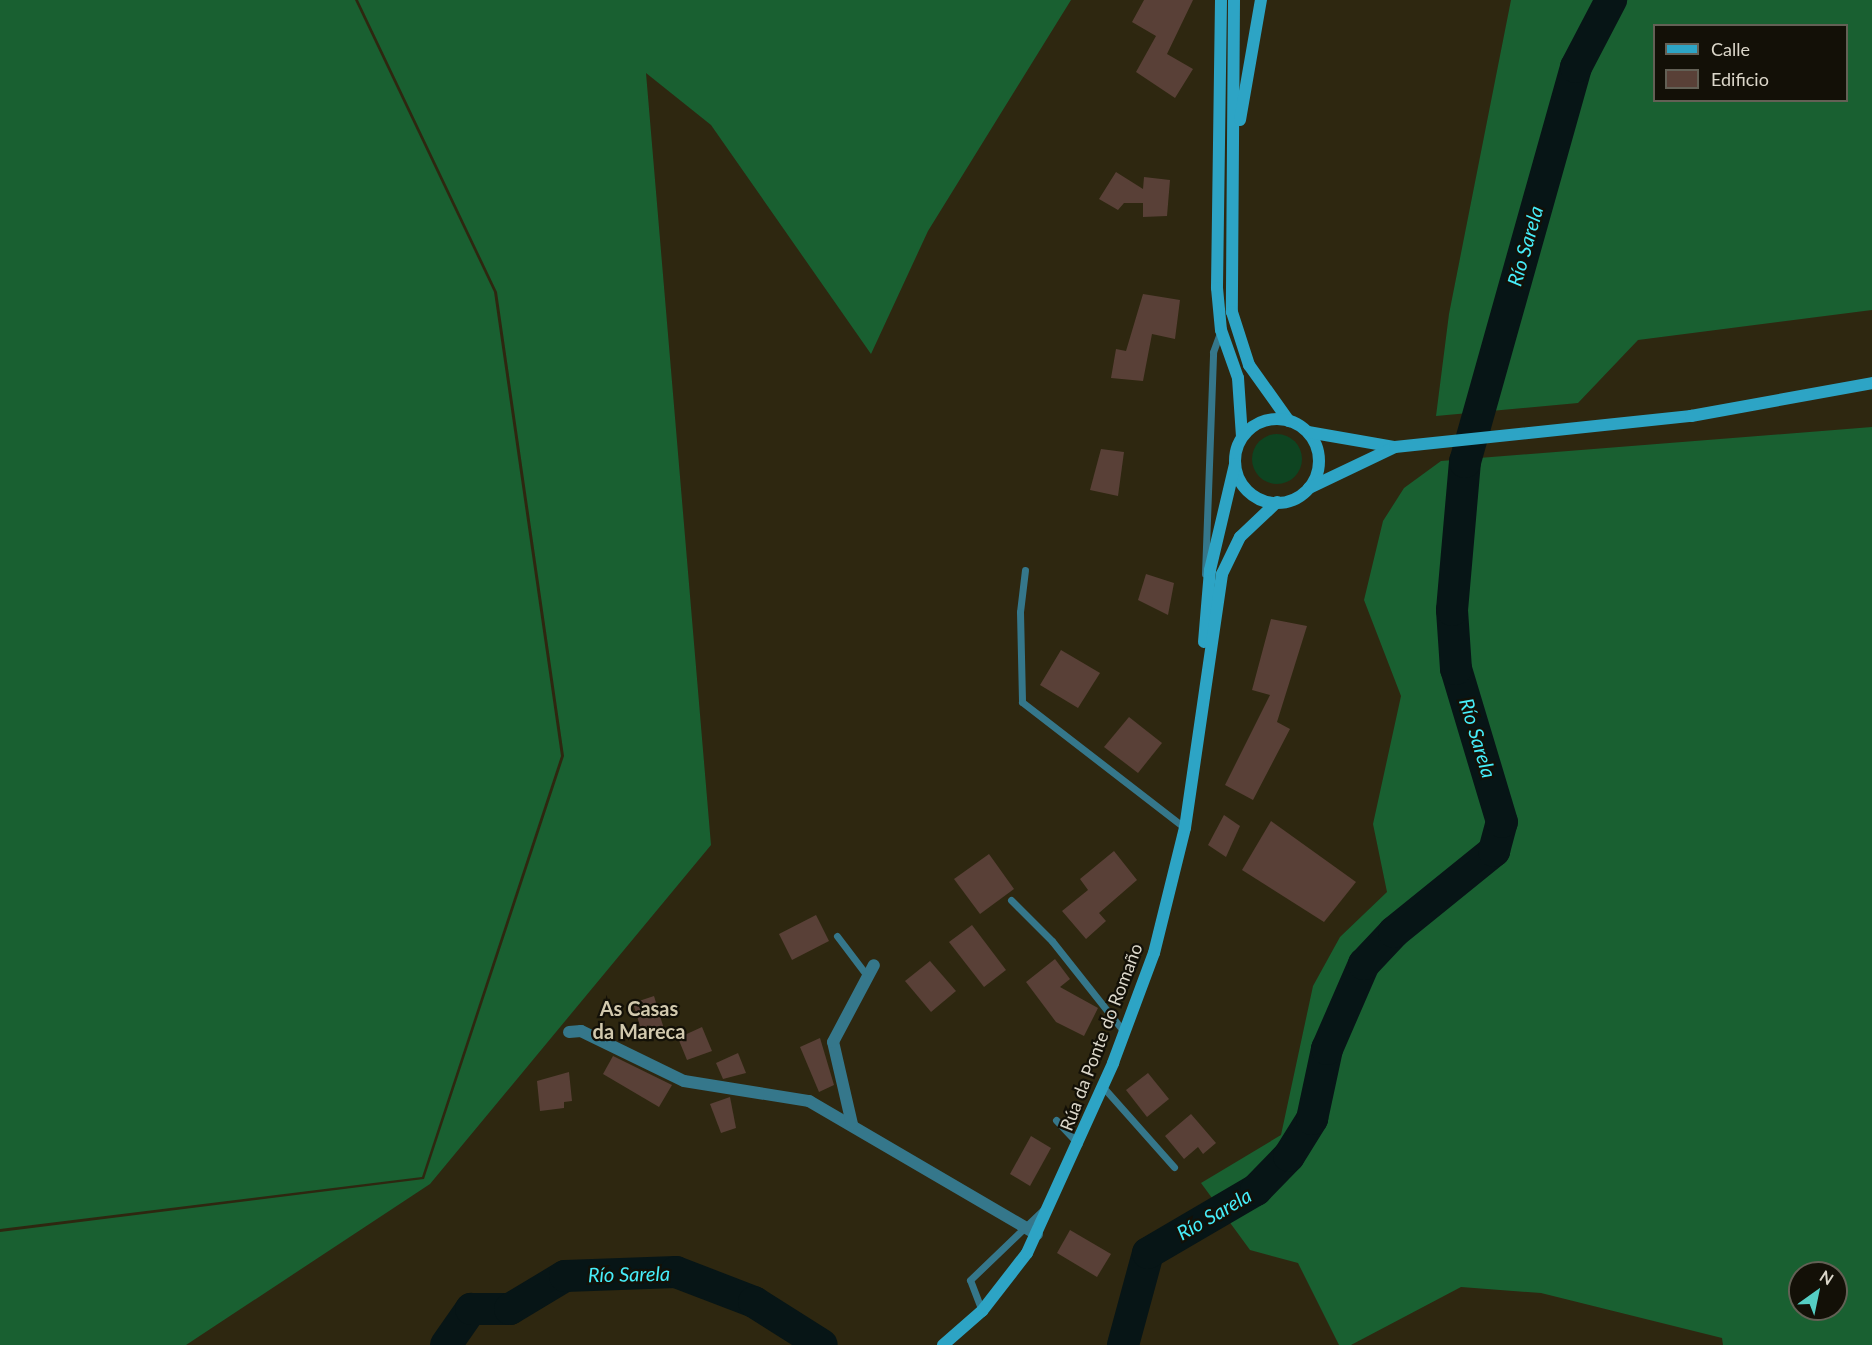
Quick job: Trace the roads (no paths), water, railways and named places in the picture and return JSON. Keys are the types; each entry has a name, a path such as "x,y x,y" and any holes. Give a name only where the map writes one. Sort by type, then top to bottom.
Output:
{"main road":[{"path":"1206,676 1207,594 1222,513 1242,436 1238,378 1221,330 1221,0"},
{"path":"1234,0 1234,156 1230,290 1236,331 1249,364 1289,420 1308,432 1395,447 1785,401 1872,383"},
{"path":"1234,156 1261,0"},
{"path":"1220,188 1234,72 1252,56"},
{"path":"1242,436 1260,422 1289,420"},
{"path":"1308,432 1319,464 1309,488"},
{"path":"1206,676 1226,560 1248,527 1277,502 1395,447"},
{"path":"1235,464 1246,490 1277,502"},
{"name":"Rúa da Ponte do Romaño","path":"947,1342 982,1311 1037,1234 1125,1033 1154,953 1185,828 1206,676"}],"street":[{"path":"852,1124 833,1042 871,971"},
{"path":"569,1032 580,1031 684,1082 791,1096 852,1124 1037,1234"}],"lane":[{"path":"1207,594 1205,542 1212,352 1221,330"},
{"path":"1205,542 1222,513"},
{"path":"1025,570 1020,612 1022,702 1185,828"},
{"path":"1011,900 1052,941 1125,1033"},
{"path":"837,936 871,971"},
{"path":"1103,1087 1174,1167"},
{"path":"1056,1120 1078,1144"},
{"path":"982,1311 970,1280 1055,1197"}],"waterway":[{"name":"Río Sarela","path":"1123,1345 1148,1253 1256,1190 1289,1156 1312,1119 1327,1049 1364,964 1394,932 1494,851 1502,822 1456,669 1452,610 1465,462 1576,67 1611,0"},
{"name":"Río Sarela","path":"446,1345 471,1309 510,1309 565,1276 676,1272 754,1302 822,1345"}],"district":[{"name":"As Casas da Mareca","path":"639,1020"}]}
